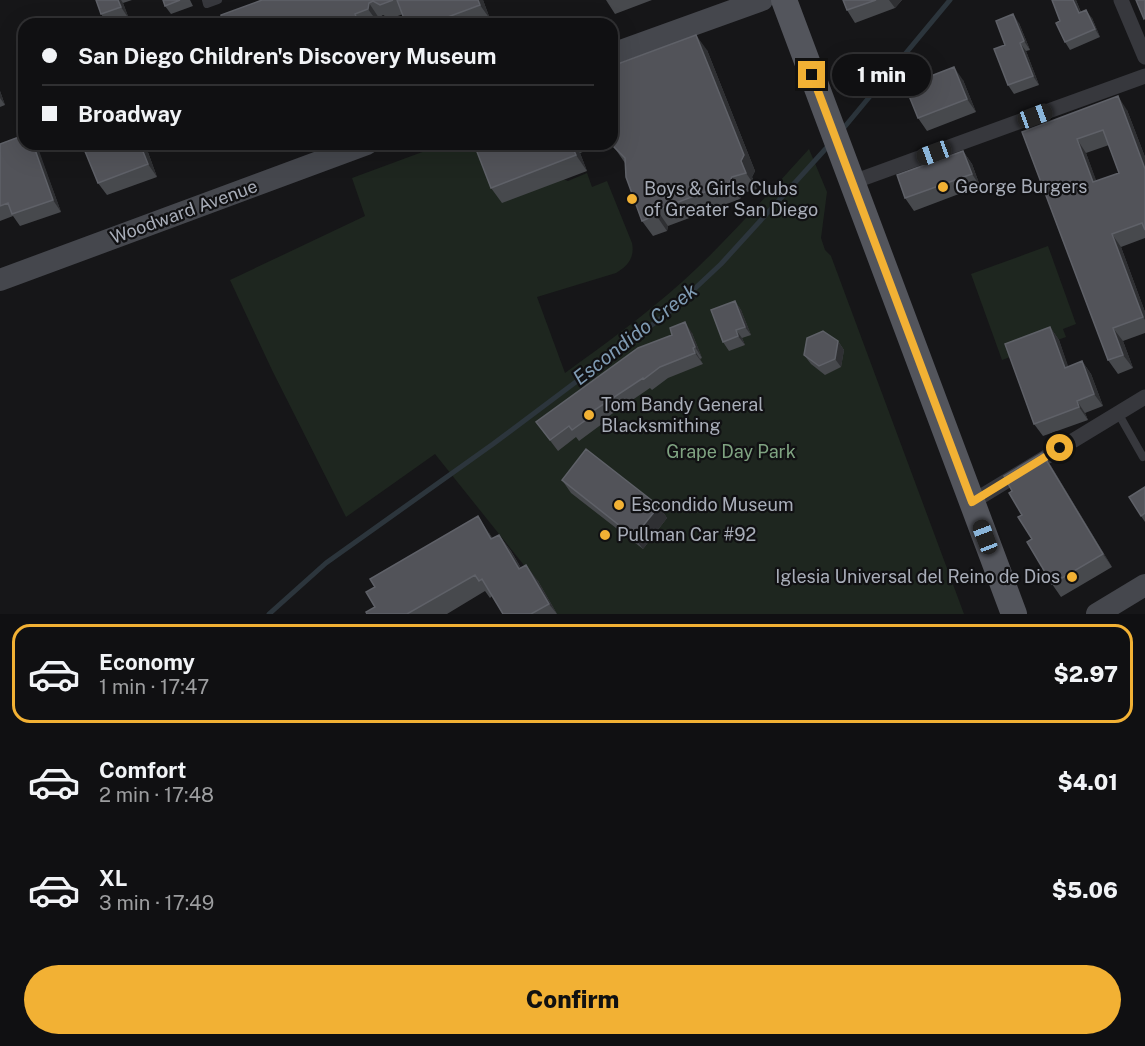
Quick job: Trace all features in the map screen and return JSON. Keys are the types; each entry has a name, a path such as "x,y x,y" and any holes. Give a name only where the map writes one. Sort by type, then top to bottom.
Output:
{"main road":[{"path":"784,0 1014,614"}],"street":[{"path":"618,52 762,0"},
{"path":"1121,0 1145,57"},
{"path":"853,182 1145,76"},
{"name":"Woodward Avenue","path":"0,280 352,150"},
{"path":"972,502 1145,397"},
{"path":"1097,614 1145,585"}],"lane":[{"path":"206,0 207,4 219,0"},
{"path":"1118,413 1143,457 1145,456"}],"green space":[{"name":"Grape Day Park","path":"809,149 827,192 821,238 825,250 831,256 964,614 552,614 527,569 435,454 346,517 272,370 230,280 365,216 352,178 428,150 493,150 568,181 587,173 592,187 607,181 632,243 630,261 616,273 537,297 565,373 639,318 682,282 731,234"},
{"path":"1048,246 1076,324 1063,329 1066,337 1002,360 971,274"}],"building":[{"path":"96,0 118,0 121,7 101,14"},
{"path":"163,0 180,0 165,6"},
{"path":"262,0 393,0 380,5 373,1 369,3 368,9 355,14 357,18 221,18 221,15"},
{"path":"397,0 478,0 480,5 445,18 404,18"},
{"path":"843,0 876,0 847,10"},
{"path":"1052,0 1073,0 1079,13 1086,10 1095,29 1065,42 1056,23 1060,21"},
{"path":"1136,0 1145,0 1144,19"},
{"path":"1013,14 1024,41 1020,43 1033,76 1008,85 994,49 1005,45 996,21"},
{"path":"696,35 744,155 741,161 746,173 732,177 729,183 657,210 656,215 642,221 626,177 625,158 617,150 618,64"},
{"path":"954,67 967,99 918,118 905,86"},
{"path":"1118,96 1145,169 1145,230 1142,223 1112,234 1143,317 1113,328 1123,355 1108,360 1022,132","holes":["1103,130 1119,173 1093,182 1077,139"]},
{"path":"18,137 18,150 35,150 53,200 12,214 8,203 0,206 0,144"},
{"path":"84,150 142,150 148,164 98,183"},
{"path":"476,150 574,150 576,155 491,188"},
{"path":"963,151 972,174 905,198 897,175"},
{"path":"735,301 745,327 736,330 738,336 723,342 711,310"},
{"path":"685,322 695,347 693,348 695,353 660,367 593,411 594,414 572,430 569,426 550,440 536,422 638,348 672,335 670,328"},
{"path":"1050,327 1065,368 1082,361 1094,394 1077,401 1079,407 1034,424 1005,344"},
{"path":"823,331 838,341 835,359 819,366 804,355 807,338"},
{"name":"Escondido Museum","path":"586,449 659,506 634,537 562,480"},
{"path":"1042,453 1103,554 1052,584 1027,542 1032,539 1018,517 1022,515 1009,493 1012,491 1004,476"},
{"path":"1145,487 1145,513 1141,516 1129,497"},
{"path":"478,516 491,539 499,535 519,569 526,565 549,604 531,614 503,614 482,579 479,581 475,575 407,614 367,614 366,612 375,607 366,592 375,587 370,579"}],"waterway":[{"name":"Escondido Creek","path":"842,130 950,0"},
{"name":"Escondido Creek","path":"269,614 326,563 493,444 673,309 721,264 830,144"}],"place":[{"name":"George Burgers","path":"943,187"},
{"name":"Boys & Girls Clubs of Greater San Diego","path":"632,199"},
{"name":"Tom Bandy General Blacksmithing","path":"589,415"},
{"name":"Escondido Museum","path":"619,505"},
{"name":"Pullman Car #92","path":"605,535"},
{"name":"Iglesia Universal del Reino de Dios","path":"1072,577"}],"route":[{"path":"812,75 972,502 1060,448"}]}
